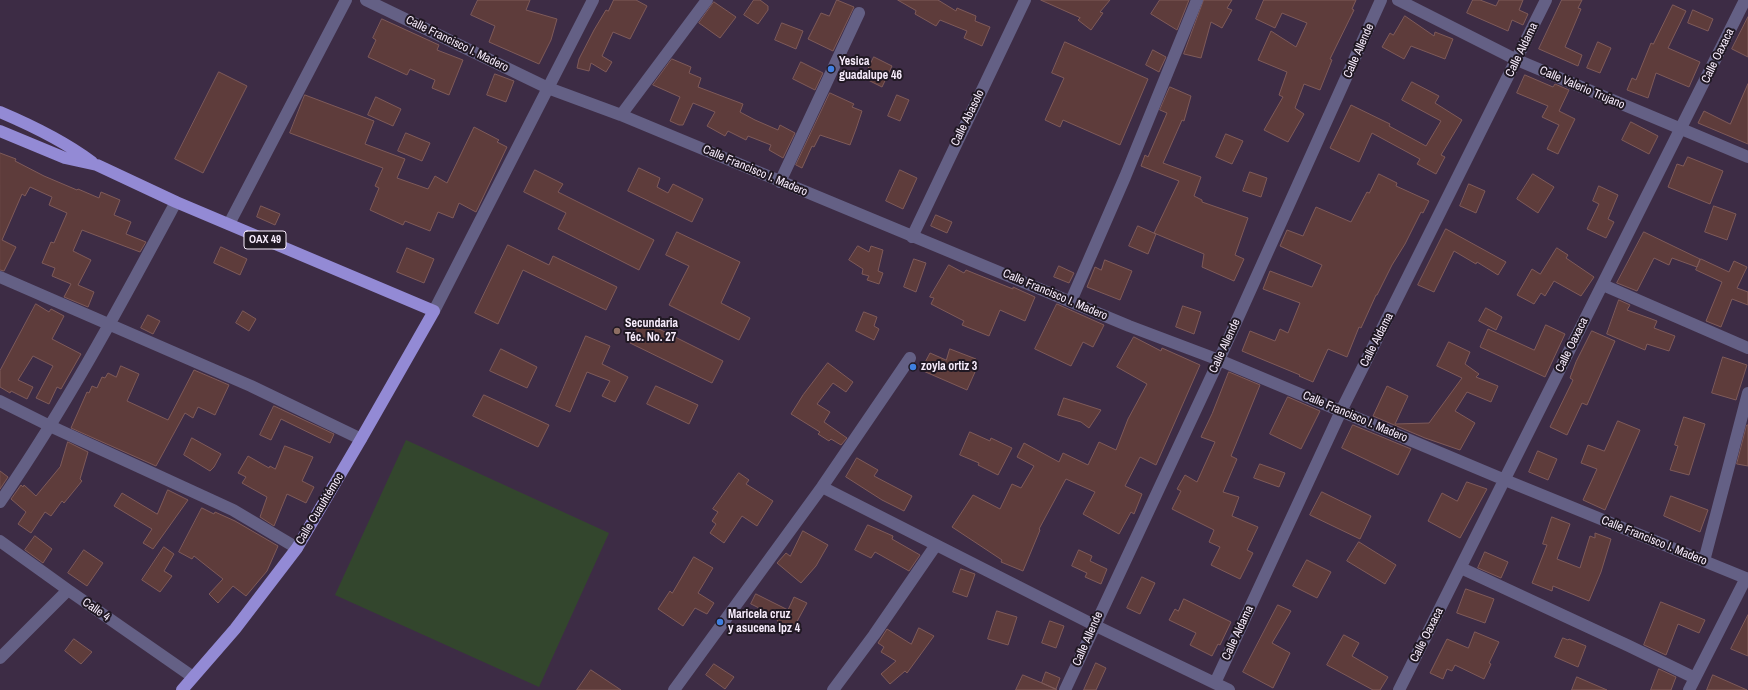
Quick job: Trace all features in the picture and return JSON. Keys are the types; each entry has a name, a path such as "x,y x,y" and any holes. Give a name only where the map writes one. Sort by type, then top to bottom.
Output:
{"main road":[{"name":"OAX 49","path":"0,112 33,126 71,146 96,165"},
{"name":"OAX 49","path":"0,131 65,158 96,165 176,202 434,311"},
{"name":"Calle Cuauhtémoc","path":"182,690 234,629 297,548 362,439 434,311"}],"street":[{"path":"228,224 346,0"},
{"name":"Calle Francisco I. Madero","path":"366,0 548,88 621,116 1129,326 1219,360 1505,480 1747,579"},
{"path":"434,311 593,0"},
{"path":"621,116 707,0"},
{"name":"Calle Abasolo","path":"912,236 1025,0"},
{"path":"1071,301 1125,177 1197,0"},
{"name":"Calle Allende","path":"1065,690 1094,625 1219,360 1382,0"},
{"name":"Calle Valerio Trujano","path":"1398,0 1517,60 1748,157"},
{"name":"Calle Aldama","path":"1215,683 1341,411 1546,0"},
{"name":"Calle Oaxaca","path":"1399,690 1746,0"},
{"path":"780,182 859,14"},
{"path":"0,502 35,452 109,326 176,202"},
{"path":"0,276 109,326 251,386 362,439"},
{"path":"1603,285 1748,348"},
{"path":"674,690 822,487 910,358"},
{"path":"1704,561 1748,394"},
{"path":"0,400 50,426 233,510 297,548"},
{"path":"822,487 1094,625 1229,690"},
{"name":"Calle 4","path":"0,541 193,677"},
{"path":"833,690 874,635 936,545"},
{"path":"1461,568 1622,642 1695,678"},
{"path":"1689,690 1747,579"},
{"path":"0,658 68,590"}],"green space":[{"path":"406,440 609,533 539,687 335,595"}],"building":[{"path":"478,0 530,0 526,10 557,19 551,40 539,64 489,42 495,26 471,15"},
{"path":"614,0 636,0 647,6 630,39 613,32 602,56 612,62 606,72 591,63 589,71 577,68 579,59 594,30"},
{"path":"754,0 760,0 768,6 768,10 758,24 744,15"},
{"path":"837,0 854,7 833,51 808,39 821,13 829,16"},
{"path":"898,0 938,0 956,11 957,8 976,16 975,21 990,27 982,46 964,38 967,31 940,20 936,26 915,14 916,11"},
{"path":"1041,0 1110,0 1100,12 1103,13 1091,30 1078,20 1080,18"},
{"path":"1160,0 1189,0 1177,30 1151,14"},
{"path":"1204,0 1232,0 1227,8 1232,10 1222,28 1211,22 1201,58 1184,54"},
{"path":"1264,0 1356,0 1352,9 1354,10 1330,59 1332,60 1320,90 1304,84 1295,108 1304,114 1288,142 1264,130 1283,97 1279,95 1287,72 1258,60 1271,31 1296,47 1307,23 1282,13 1275,28 1256,19"},
{"path":"1473,0 1480,0 1496,6 1499,0 1523,0 1519,10 1528,14 1523,25 1512,20 1508,31 1467,13"},
{"path":"1562,0 1582,0 1578,8 1581,9 1565,47 1582,55 1578,66 1539,49"},
{"path":"714,2 736,17 720,38 699,23"},
{"path":"1673,5 1686,11 1668,48 1700,62 1689,87 1656,73 1648,98 1627,90 1632,78 1636,80 1651,43 1653,44"},
{"path":"1693,10 1713,19 1708,31 1688,23"},
{"path":"1405,16 1434,36 1435,32 1453,39 1445,59 1411,46 1404,59 1382,47 1390,33 1393,35"},
{"path":"1748,17 1748,57 1732,49"},
{"path":"382,19 439,45 437,50 463,60 449,95 432,88 435,80 410,69 407,75 368,57 376,40 373,38"},
{"path":"782,23 803,31 796,49 775,40"},
{"path":"1065,42 1148,79 1120,145 1063,120 1060,127 1045,120 1064,78 1052,73"},
{"path":"1598,42 1611,48 1600,73 1587,68"},
{"path":"1153,50 1166,57 1159,72 1146,65"},
{"path":"874,57 892,66 882,87 864,78"},
{"path":"672,59 691,67 689,73 701,78 698,87 743,104 740,112 755,120 778,130 780,125 795,133 783,158 769,150 771,145 748,136 746,140 728,131 725,136 707,126 715,112 693,103 683,125 670,121 680,97 653,85"},
{"path":"801,62 823,73 815,90 793,79"},
{"path":"219,72 247,86 203,173 175,159"},
{"path":"495,74 514,81 506,102 487,95"},
{"path":"1525,75 1553,87 1555,84 1569,90 1559,111 1575,119 1558,154 1547,149 1559,125 1542,117 1548,106 1517,93"},
{"path":"1412,82 1439,96 1435,103 1462,120 1441,155 1445,157 1436,174 1417,164 1420,159 1372,133 1359,162 1330,148 1351,105 1390,124 1389,126 1426,146 1441,121 1402,100"},
{"path":"1748,84 1748,144 1698,123 1704,111 1730,124"},
{"path":"1170,87 1191,96 1184,121 1182,120 1163,163 1201,177 1194,196 1202,200 1202,202 1248,218 1235,255 1244,259 1234,281 1202,267 1204,254 1154,233 1179,181 1141,166 1145,155 1148,157 1167,113 1160,110"},
{"path":"830,93 854,104 852,107 862,111 856,129 850,145 820,135 814,147 812,146 802,168 796,165"},
{"path":"305,95 374,121 365,144 405,159 397,178 428,189 435,176 447,183 474,127 499,140 497,142 507,147 476,212 459,203 453,218 438,212 430,231 405,221 403,225 370,210 379,188 375,186 383,168 290,133"},
{"path":"897,95 909,100 900,121 888,116"},
{"path":"376,97 401,109 393,126 368,115"},
{"path":"1631,122 1658,136 1649,154 1622,140"},
{"path":"406,133 430,143 422,161 398,151"},
{"path":"1226,134 1243,141 1232,164 1216,157"},
{"path":"0,153 16,159 15,161 44,176 77,190 78,189 99,198 101,192 120,200 114,215 131,222 126,234 146,242 140,252 82,230 73,251 91,260 78,285 94,292 88,307 64,297 71,284 52,276 55,268 42,263 51,242 54,243 67,213 49,205 52,197 30,187 25,196 22,194 2,240 16,247 4,271 0,270"},
{"path":"1688,157 1723,171 1710,204 1668,187 1677,164 1683,166"},
{"path":"639,168 660,178 657,187 668,193 673,184 703,199 692,222 628,191"},
{"path":"535,170 563,184 558,192 654,240 639,270 558,229 566,213 524,192"},
{"path":"900,170 917,178 903,209 886,201"},
{"path":"1250,172 1267,178 1261,197 1243,191"},
{"path":"1379,174 1397,183 1396,186 1429,201 1423,213 1421,212 1405,244 1392,265 1361,328 1359,327 1347,357 1328,349 1313,382 1299,376 1300,375 1242,351 1250,331 1275,341 1280,329 1288,333 1300,303 1263,289 1270,271 1312,287 1322,265 1280,246 1287,230 1303,236 1316,207 1351,222 1367,192 1369,193"},
{"path":"1533,174 1554,187 1538,213 1517,199"},
{"path":"1469,184 1485,191 1476,213 1460,206"},
{"path":"1599,186 1618,195 1608,219 1614,222 1606,238 1587,229 1599,204 1593,201"},
{"path":"261,206 280,214 275,225 257,217"},
{"path":"1714,206 1736,214 1727,240 1705,232"},
{"path":"936,215 952,222 947,233 931,226"},
{"path":"1138,226 1156,234 1148,254 1129,246"},
{"path":"1446,229 1506,262 1498,275 1477,262 1476,264 1454,251 1434,292 1418,285"},
{"path":"677,232 740,262 721,303 750,318 739,340 669,305 689,266 666,255"},
{"path":"1644,232 1700,259 1697,267 1672,258 1669,265 1654,258 1637,291 1617,283"},
{"path":"508,245 549,265 553,256 617,287 606,310 523,270 498,324 475,313"},
{"path":"858,246 869,252 871,246 883,250 878,271 883,273 879,284 867,280 869,276 862,274 863,269 849,260"},
{"path":"221,247 247,259 240,275 214,263"},
{"path":"407,248 434,259 424,283 397,272"},
{"path":"1557,248 1568,255 1566,258 1594,277 1581,296 1554,281 1545,296 1541,293 1534,304 1517,295 1532,269 1540,274"},
{"path":"914,259 926,263 916,292 904,287"},
{"path":"1701,259 1729,272 1734,261 1747,267 1737,288 1748,292 1748,305 1732,299 1721,327 1706,321 1722,282 1696,270"},
{"path":"1105,260 1132,271 1120,300 1087,287 1095,267 1101,270"},
{"path":"949,265 964,273 966,270 1013,289 1013,287 1035,297 1025,321 1000,310 989,336 962,325 964,321 931,304 934,298 930,297"},
{"path":"1059,266 1074,273 1069,283 1054,277"},
{"path":"1619,300 1630,305 1627,310 1657,321 1654,328 1675,336 1669,351 1647,344 1645,350 1607,334"},
{"path":"36,304 49,312 51,309 64,316 52,339 81,354 61,389 57,387 49,404 36,398 53,366 33,356 18,380 33,387 27,399 11,391 10,393 0,387 0,371"},
{"path":"1057,304 1104,325 1093,347 1083,342 1071,366 1035,349"},
{"path":"1183,306 1201,312 1194,334 1176,327"},
{"path":"1486,308 1502,317 1496,330 1479,321"},
{"path":"243,311 256,319 249,331 236,323"},
{"path":"864,312 877,317 874,326 879,329 874,340 856,331"},
{"path":"148,315 160,321 153,334 141,328"},
{"path":"641,320 723,361 712,383 630,343"},
{"path":"1546,325 1565,334 1545,377 1480,347 1488,329 1534,350"},
{"path":"1592,331 1615,341 1587,405 1582,403 1567,435 1550,427 1573,380 1570,378 1576,362"},
{"path":"586,336 610,346 602,364 628,377 615,402 602,396 610,381 587,372 570,412 556,406"},
{"path":"1134,337 1161,351 1162,348 1200,365 1156,465 1140,457 1125,486 1142,494 1134,514 1131,512 1119,534 1083,514 1095,492 1066,479 1039,529 1040,530 1023,571 1001,562 1002,560 952,527 973,495 1000,509 1012,484 1021,488 1034,466 1017,457 1024,443 1059,462 1063,453 1088,465 1099,442 1116,450 1128,419 1147,384 1117,367"},
{"path":"1449,342 1470,352 1465,364 1479,374 1476,377 1498,386 1491,402 1467,392 1455,411 1475,423 1460,450 1425,438 1373,416 1387,386 1408,396 1395,424 1429,423 1462,378 1437,366"},
{"path":"501,349 537,367 527,388 490,371"},
{"path":"950,349 976,359 972,371 975,372 967,390 921,370 930,353 946,360"},
{"path":"1723,357 1747,365 1736,400 1712,393"},
{"path":"828,363 853,382 846,392 833,383 817,404 830,412 824,422 847,438 841,445 831,439 829,441 818,434 820,432 791,414 803,395"},
{"path":"121,366 139,374 127,401 168,420 194,370 229,385 215,415 198,407 193,418 185,413 156,466 71,428 87,392 89,393 92,386 97,388 102,377 105,378 108,373 116,377"},
{"path":"1229,372 1260,385 1231,456 1237,459 1223,492 1239,497 1232,516 1258,527 1247,550 1253,553 1240,579 1211,565 1220,547 1209,542 1214,530 1172,509 1181,491 1177,489 1185,475 1197,482 1215,442 1201,437"},
{"path":"656,386 698,405 689,424 647,404"},
{"path":"484,395 549,425 538,447 473,416"},
{"path":"1288,397 1320,411 1301,449 1270,434"},
{"path":"1064,398 1101,410 1089,428 1081,422 1058,415"},
{"path":"274,406 334,434 330,443 281,419 271,440 260,435"},
{"path":"1684,417 1705,424 1689,475 1670,470 1678,446 1675,445"},
{"path":"1618,421 1640,430 1605,510 1583,500 1597,469 1581,463 1588,445 1604,451"},
{"path":"1353,425 1411,449 1398,475 1342,448"},
{"path":"1748,425 1748,466 1737,464"},
{"path":"970,432 990,441 991,438 1012,448 998,475 978,465 979,463 960,455"},
{"path":"192,438 221,454 210,471 184,455"},
{"path":"68,442 88,452 80,479 82,481 64,503 62,501 51,516 45,512 31,533 18,524 26,512 11,499 21,485 23,487 24,485 36,496 60,467"},
{"path":"285,446 313,457 302,481 314,487 306,503 287,494 274,526 260,517 267,497 242,483 246,477 238,473 248,456 269,468 270,466 275,469"},
{"path":"1538,451 1557,459 1548,480 1529,472"},
{"path":"857,458 878,470 874,476 912,496 904,511 882,500 846,477"},
{"path":"1260,464 1285,473 1279,487 1254,478"},
{"path":"0,471 8,477 0,489"},
{"path":"739,473 749,480 746,484 773,501 757,526 742,516 724,543 710,533 716,524 712,521 718,512 713,509"},
{"path":"1467,482 1487,489 1460,538 1428,521 1442,493 1457,501"},
{"path":"168,490 188,500 153,549 143,543 152,529 114,506 122,493 157,514"},
{"path":"1322,492 1371,516 1360,539 1310,515"},
{"path":"1671,496 1708,510 1700,532 1664,516"},
{"path":"202,508 235,521 278,546 267,571 246,596 233,586 218,603 209,594 223,579 194,556 192,559 179,552"},
{"path":"1552,517 1570,524 1557,559 1580,568 1590,536 1595,538 1595,533 1611,539 1601,572 1589,601 1553,586 1552,591 1532,583 1547,545 1543,544"},
{"path":"868,525 893,536 892,539 920,555 909,571 875,552 871,558 855,550"},
{"path":"803,531 828,545 816,566 801,583 777,563 786,553 790,556"},
{"path":"35,536 52,549 43,563 25,550"},
{"path":"1359,542 1396,565 1385,584 1347,561"},
{"path":"164,547 174,554 164,571 172,576 160,592 142,580"},
{"path":"84,550 103,563 87,586 68,573"},
{"path":"1079,550 1092,556 1090,561 1107,569 1101,584 1085,577 1087,573 1072,566"},
{"path":"1485,552 1508,562 1501,578 1478,568"},
{"path":"694,557 713,568 698,593 714,603 707,614 695,608 683,626 658,609 670,591 672,593"},
{"path":"1307,560 1331,572 1317,598 1293,586"},
{"path":"961,569 975,574 967,597 953,592"},
{"path":"1142,577 1155,583 1140,614 1127,608"},
{"path":"1466,589 1494,599 1485,623 1457,613"},
{"path":"756,594 788,610 794,597 807,603 793,629 777,621 779,618 751,604"},
{"path":"1184,599 1231,622 1220,645 1218,644 1212,656 1190,645 1196,633 1169,620 1175,609 1178,611"},
{"path":"1661,602 1705,620 1699,633 1678,624 1666,655 1644,645"},
{"path":"1278,605 1291,611 1272,643 1290,653 1273,688 1243,672"},
{"path":"997,611 1017,617 1008,645 988,639"},
{"path":"1748,615 1748,656 1731,649"},
{"path":"1050,621 1064,626 1056,648 1042,643"},
{"path":"919,628 934,636 907,673 905,671 890,684 881,674 896,661 881,652 884,647 878,643 887,629 911,644"},
{"path":"1475,632 1499,642 1489,663 1491,664 1484,679 1455,665 1452,671 1447,669 1443,679 1430,673 1447,639 1468,648"},
{"path":"1344,635 1359,643 1352,656 1388,677 1380,690 1373,690 1327,665"},
{"path":"1563,638 1586,646 1578,667 1555,657"},
{"path":"74,639 92,652 81,664 65,651"},
{"path":"1096,663 1106,668 1096,690 1084,690"},
{"path":"714,664 734,677 725,689 706,675"},
{"path":"1659,669 1676,677 1671,690 1651,690"},
{"path":"591,670 621,690 577,690"},
{"path":"1046,672 1060,678 1056,689 1042,683"},
{"path":"1023,675 1042,683 1057,690 1016,690"},
{"path":"1713,675 1747,690 1707,690"},
{"path":"1577,677 1607,690 1572,690"}],"place":[{"name":"Yesica guadalupe 46","path":"831,69"},
{"name":"Secundaria Téc. No. 27","path":"617,331"},
{"name":"zoyla ortiz 3","path":"913,367"},
{"name":"Maricela cruz y asucena lpz 4","path":"720,622"}]}
